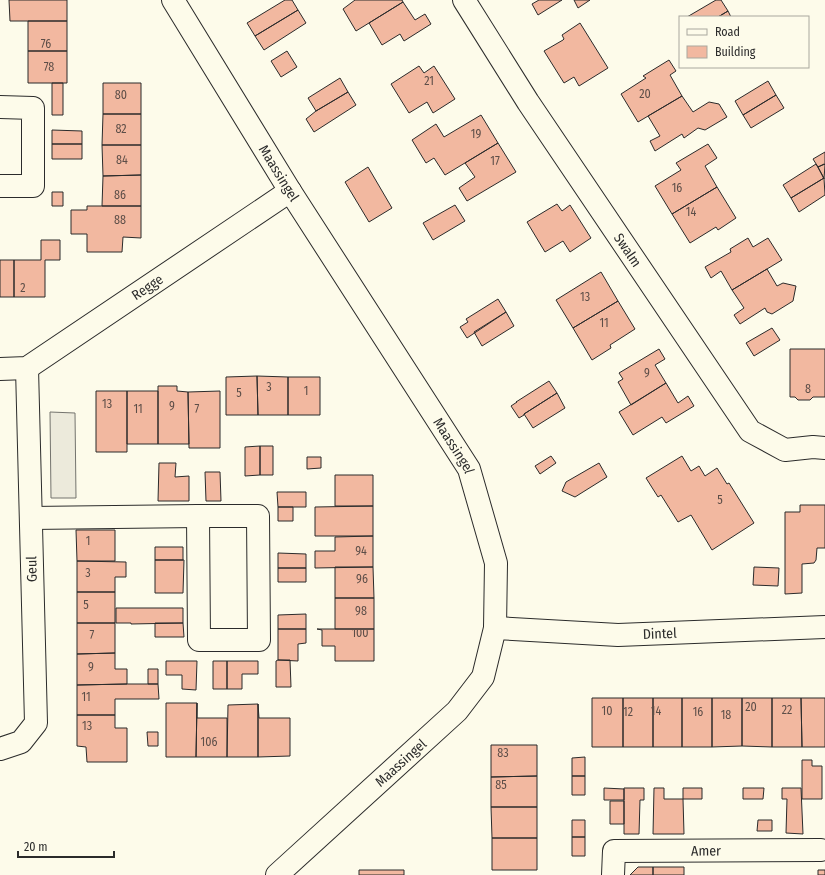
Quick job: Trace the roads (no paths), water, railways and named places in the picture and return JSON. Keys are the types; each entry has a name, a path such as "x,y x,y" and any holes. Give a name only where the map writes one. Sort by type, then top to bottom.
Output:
{"street":[{"name":"Maassingel","path":"173,0 290,191 469,469 496,563 495,628 483,676 457,711 277,875"},
{"name":"Swalm","path":"464,0 528,102 750,431 785,450 813,447 825,448"},
{"path":"0,108 33,108 33,186 0,186"},
{"name":"Regge","path":"27,368 290,191"},
{"path":"0,369 27,368"},
{"name":"Geul","path":"0,748 21,742 36,723 27,368"},
{"path":"31,518 198,516 258,516 259,640 199,640 198,516"},
{"name":"Dintel","path":"495,628 618,635 825,627"},
{"name":"Amer","path":"613,875 614,851 821,850"}]}
